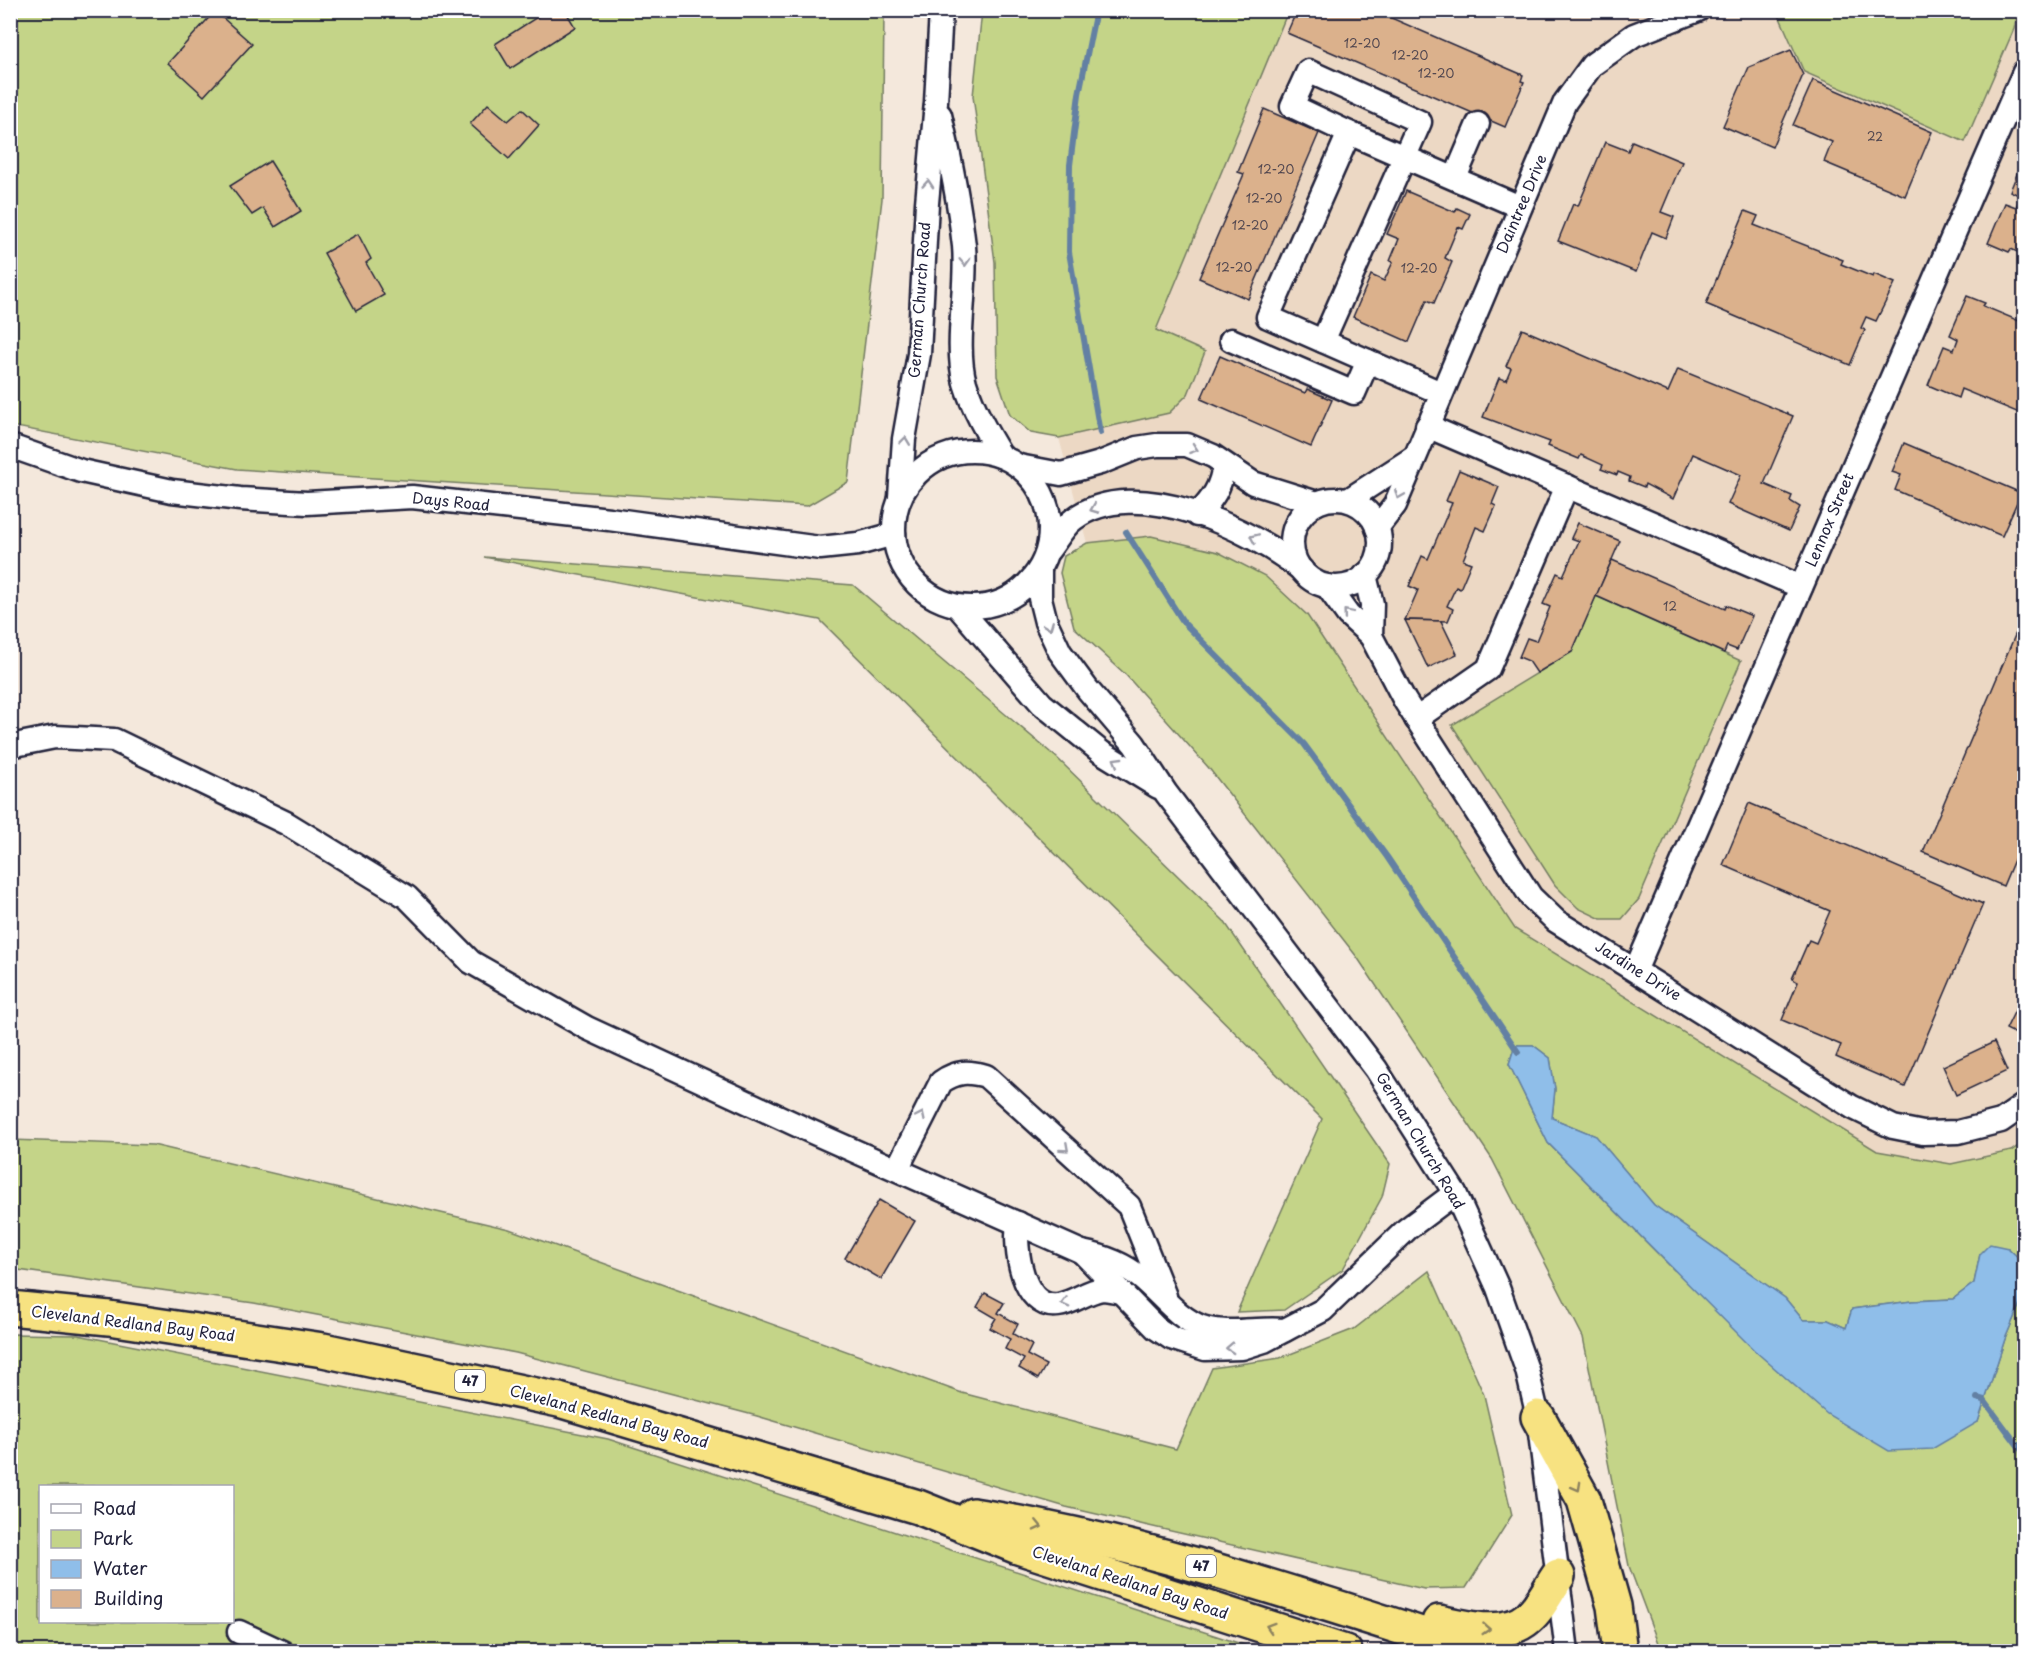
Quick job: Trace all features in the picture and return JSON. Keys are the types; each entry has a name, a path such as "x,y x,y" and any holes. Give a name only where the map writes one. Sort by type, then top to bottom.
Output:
{"highway":[{"name":"Cleveland Redland Bay Road","path":"10,1308 109,1318 323,1350 559,1400 918,1507 1018,1548 1345,1652"},
{"path":"1538,1417 1584,1500 1614,1606 1620,1652"},
{"name":"Cleveland Redland Bay Road","path":"918,1507 1030,1524 1224,1571 1477,1652"},
{"path":"1224,1571 1462,1628 1502,1630 1528,1618 1558,1576"}],"street":[{"name":"German Church Road","path":"900,499 904,439 920,354 927,202 941,10"},
{"name":"Daintree Drive","path":"1377,528 1395,505 1565,102 1592,65 1634,35 1698,10"},
{"path":"1323,341 1404,156 1420,122 1308,71 1292,106 1349,133 1404,156 1455,178 1520,207"},
{"name":"Lennox Street","path":"1636,969 2025,72"},
{"name":"German Church Road","path":"936,102 964,245 966,283 962,355 965,382 983,428 1010,461"},
{"path":"1455,178 1478,124"},
{"path":"1349,133 1268,317 1441,393"},
{"path":"1277,360 1292,328"},
{"path":"1231,340 1354,393 1368,361"},
{"path":"1427,426 1802,587"},
{"path":"1187,445 1213,456 1253,483 1317,503 1338,499 1348,500 1361,506 1371,515 1377,528 1380,540 1379,554 1365,576 1354,583 1327,586 1313,580 1261,541 1197,515 1151,501 1111,503 1092,509 1073,519 1025,588 1005,601 982,608 958,607 933,598 913,581 900,559 894,534 900,499 913,478 931,462 962,452 978,451 1010,461 1061,474 1100,464 1137,448 1187,445"},
{"name":"Days Road","path":"10,446 81,471 172,491 240,499 307,503 412,497 609,519 820,548 858,544 894,534"},
{"path":"1348,500 1413,458"},
{"path":"1010,461 1035,483 1047,504 1051,528 1044,560"},
{"path":"1197,515 1211,502 1221,484 1224,465"},
{"path":"1416,719 1488,669 1567,486"},
{"path":"1302,570 1294,552 1294,533 1298,521 1317,503"},
{"name":"German Church Road","path":"1044,560 1040,598 1046,622 1060,652 1088,690 1134,744 1166,793 1376,1069 1455,1193 1498,1288 1527,1370 1538,1417 1567,1652"},
{"path":"1365,576 1372,604 1371,636"},
{"path":"1327,586 1348,615 1371,636"},
{"name":"German Church Road","path":"958,607 1042,704 1101,752 1166,793"},
{"name":"Jardine Drive","path":"1371,636 1416,719 1531,897 1556,921 1636,969 1852,1107 1893,1127 1923,1133 1958,1132 2001,1121 2025,1105"},
{"path":"10,746 55,737 114,740 286,823 407,897 471,962 587,1028 1082,1252 1102,1256 1140,1277 1189,1320 1216,1330 1231,1332 1263,1328 1285,1330"},
{"path":"897,1169 941,1082 954,1073 971,1072 986,1076 1129,1206 1168,1303"},
{"path":"1082,1252 1156,1328 1191,1346 1205,1349 1242,1348 1264,1341 1323,1310 1407,1229 1455,1193"},
{"path":"1018,1223 1016,1238 1021,1267 1035,1297 1046,1304 1055,1306 1102,1289 1121,1292"},
{"path":"238,1632 282,1652"}],"shaded area":[{"path":"1288,11 2024,11 2024,1142 2011,1151 1951,1164 1877,1151 1515,929 1307,615 1151,536 1087,543 1059,438 1169,413 1156,330"}],"green space":[{"path":"10,11 884,11 882,199 848,482 807,506 237,469 11,426"},
{"path":"982,11 1288,11 1156,330 1205,352 1188,394 1169,413 1059,438 1031,433 1010,415 997,376 995,262 973,96"},
{"path":"1777,11 2016,11 2014,29 1965,142 1804,72"},
{"path":"1151,536 1218,552 1265,576 1307,615 1515,929 1877,1151 1951,1164 2011,1151 2024,1142 2024,1263 2008,1248 1980,1254 1974,1283 1953,1299 1912,1301 1852,1309 1846,1328 1828,1320 1803,1320 1785,1298 1654,1205 1596,1136 1552,1118 1555,1089 1550,1058 1533,1045 1515,1045 1509,1064 1548,1143 1674,1270 1978,1422 2005,1339 2024,1294 2024,1651 1661,1651 1629,1566 1583,1337 1492,1159 1357,957 1208,767 1125,674 1074,627 1060,573 1064,556 1087,543"},
{"path":"484,557 853,585 1057,758 1224,921 1390,1164 1382,1197 1343,1269 1284,1310 1237,1312 1322,1119 820,620"},
{"path":"1596,596 1741,661 1639,899 1622,919 1601,919 1578,908 1555,885 1452,725 1572,652"},
{"path":"11,1140 153,1145 509,1229 962,1393 1176,1449 1212,1368 1280,1358 1354,1329 1429,1271 1484,1395 1512,1515 1466,1588 1424,1589 1066,1507 757,1416 516,1353 254,1303 11,1269"},
{"path":"11,1334 78,1335 608,1439 1263,1651 11,1652"}],"water":[{"path":"1515,1045 1533,1045 1550,1058 1555,1089 1552,1118 1596,1136 1654,1205 1785,1298 1803,1320 1828,1320 1846,1328 1852,1309 1912,1301 1953,1299 1974,1283 1980,1254 1990,1244 2008,1248 2024,1263 2024,1294 2005,1339 1978,1422 1932,1449 1889,1451 1827,1414 1755,1351 1548,1143 1509,1064"}],"building":[{"path":"548,10 565,10 575,27 510,69 495,44"},
{"path":"1297,10 1373,10 1523,75 1521,81 1524,82 1505,127 1287,33"},
{"path":"215,11 252,44 204,96 168,63"},
{"path":"1791,50 1803,75 1772,147 1723,126 1749,67"},
{"path":"1813,80 1932,132 1905,196 1824,162 1832,142 1793,125"},
{"path":"488,104 508,121 522,109 539,125 509,159 470,124"},
{"path":"1264,109 1319,133 1248,299 1199,278 1244,174 1238,172"},
{"path":"1632,141 1682,162 1661,212 1674,217 1666,238 1652,232 1636,272 1558,241 1573,204 1578,206 1605,142 1628,151"},
{"path":"2024,157 2024,255 2011,249 2009,252 1988,243 2005,203 2016,207 2021,196 2010,191"},
{"path":"270,161 301,211 275,227 263,208 252,215 230,186"},
{"path":"1406,191 1455,212 1457,208 1470,214 1463,229 1458,227 1445,258 1452,262 1434,303 1427,300 1409,342 1353,317 1371,275 1384,281 1393,262 1390,261 1399,239 1387,234"},
{"path":"1745,211 1758,216 1754,225 1843,260 1841,264 1895,283 1876,321 1866,317 1861,328 1865,330 1850,365 1706,304"},
{"path":"358,234 371,259 366,263 384,295 356,311 324,253"},
{"path":"1967,296 1985,303 1983,306 2024,323 2024,415 1961,389 1958,398 1928,385 1944,346 1954,350 1958,339 1950,335"},
{"path":"1522,329 1668,392 1678,369 1793,416 1764,484 1792,496 1790,501 1800,507 1789,531 1728,504 1741,475 1693,454 1673,499 1645,484 1644,487 1629,481 1630,477 1618,472 1617,475 1601,469 1603,465 1581,455 1579,459 1548,446 1550,442 1483,417 1499,378 1506,380 1511,368 1506,366"},
{"path":"1220,356 1305,393 1307,389 1332,400 1311,447 1201,399"},
{"path":"1904,443 2021,493 2002,536 1895,490 1901,475 1892,472"},
{"path":"1459,470 1499,487 1492,504 1496,506 1485,531 1476,527 1463,560 1471,563 1460,589 1456,587 1447,606 1453,609 1448,621 1405,620 1418,590 1409,586 1422,556 1428,559 1452,503 1446,501"},
{"path":"1578,523 1620,541 1572,652 1537,673 1529,661 1519,657 1527,638 1536,641 1550,607 1543,604 1557,573 1563,576 1579,541 1571,538"},
{"path":"1612,560 1725,609 1726,605 1752,616 1737,650 1727,646 1724,653 1596,596"},
{"path":"2024,614 2024,836 2003,886 1923,852"},
{"path":"1405,620 1441,621 1457,654 1428,668"},
{"path":"1749,803 1983,904 1905,1087 1836,1057 1841,1045 1782,1020 1798,982 1792,979 1809,940 1816,943 1830,911 1723,865"},
{"path":"2024,992 2024,1038 2006,1029"},
{"path":"1994,1042 2007,1071 1956,1095 1943,1066"},
{"path":"879,1200 915,1221 881,1279 845,1258"},
{"path":"985,1293 1004,1303 998,1313 1018,1324 1013,1334 1032,1345 1027,1355 1046,1365 1038,1379 1019,1368 1024,1359 1005,1349 1010,1339 990,1328 996,1318 977,1307"}],"waterway":[{"path":"1096,10 1079,94 1070,165 1069,252 1100,433"},
{"path":"1126,532 1184,623 1304,744 1387,857 1518,1052"},
{"path":"1977,1398 1984,1400 2022,1451 2024,1463"}]}
